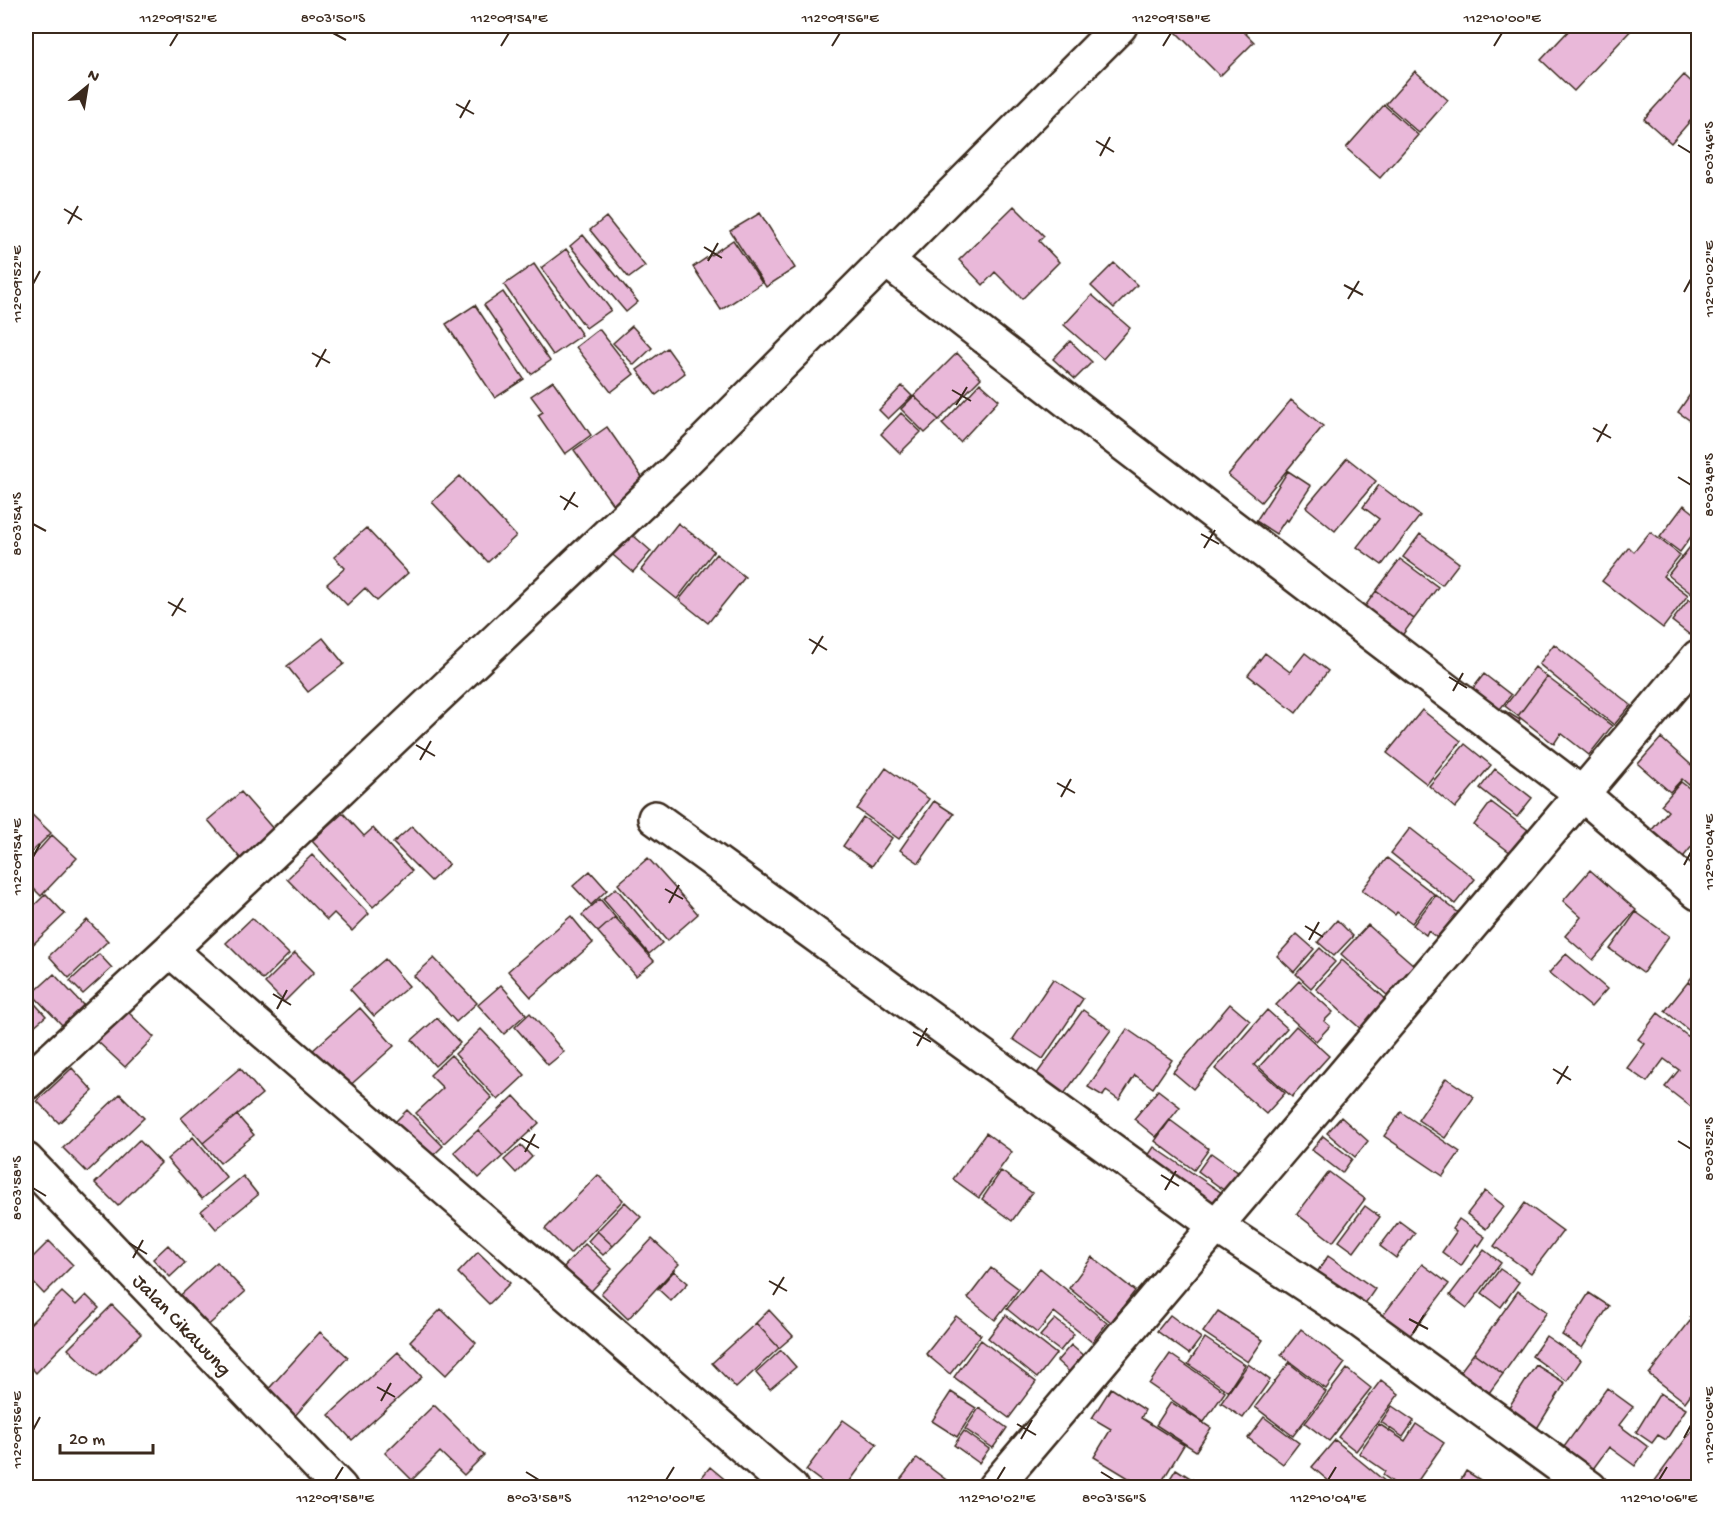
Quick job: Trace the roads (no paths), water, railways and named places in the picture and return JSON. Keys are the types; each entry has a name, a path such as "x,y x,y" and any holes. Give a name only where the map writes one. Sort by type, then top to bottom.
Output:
{"street":[{"path":"26,1083 170,950 667,478 1120,26"},
{"path":"886,261 1582,794 1698,893"},
{"path":"994,1488 1698,657"},
{"path":"655,818 1215,1225 1359,1320 1590,1488"},
{"path":"170,950 791,1488"},
{"name":"Jalan Cikawung","path":"26,1160 340,1488"}]}
